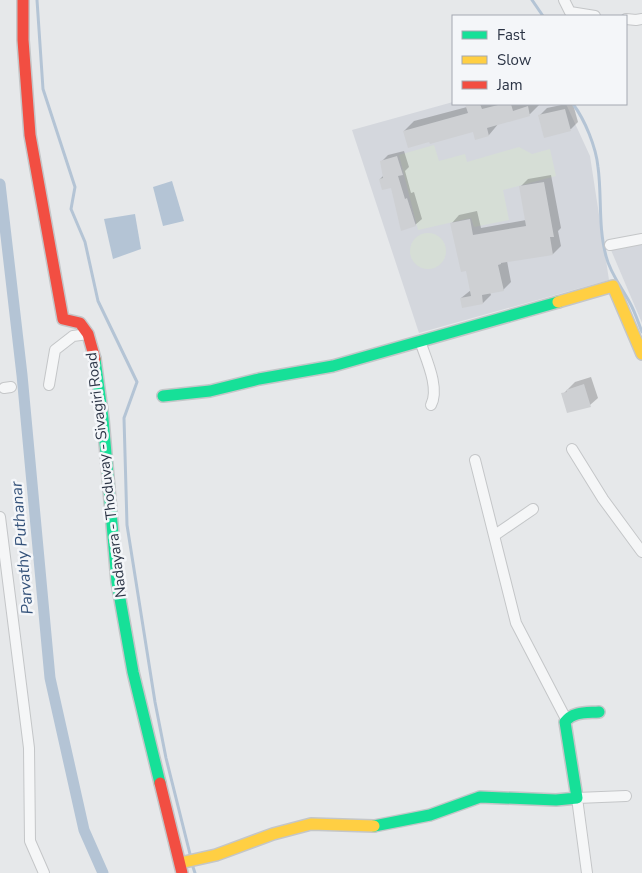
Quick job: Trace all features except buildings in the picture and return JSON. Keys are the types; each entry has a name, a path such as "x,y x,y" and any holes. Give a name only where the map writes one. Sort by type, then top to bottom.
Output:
{"street":[{"name":"Nadayara - Thoduvay - Sivagiri Road","path":"23,0 23,40 30,135 63,319 80,323 88,334 96,362 103,418 108,498 117,582 141,709 181,868"},
{"path":"564,0 570,12 589,15"},
{"path":"627,19 636,20 642,18"},
{"path":"610,245 642,239"},
{"path":"163,396 210,392 259,379 333,366 612,286 642,354"},
{"path":"49,385 55,350 73,336 88,334"},
{"path":"420,341 434,387 435,396 431,405"},
{"path":"572,449 603,499 642,552"},
{"path":"475,460 516,623 566,719 566,733 587,873"},
{"path":"495,535 533,510"},
{"path":"0,517 29,748 30,841 44,873"},
{"path":"566,719 572,714 599,712"},
{"path":"181,868 273,834 311,824 378,826 430,815 480,797 549,800 626,796"}],"shaded area":[{"path":"452,102 452,105 566,105 590,156 609,280 419,333 352,130"},
{"path":"434,145 439,161 465,154 467,162 519,147 532,154 550,149 556,176 503,190 509,220 474,227 471,218 418,230 399,155"},
{"path":"428,233 435,234 441,238 445,244 445,258 441,264 435,268 428,269 421,268 415,264 411,258 410,251 411,244 415,238 421,234"},
{"path":"642,244 642,323 611,250"}],"water":[{"path":"172,181 184,221 163,226 153,187"},
{"path":"135,214 141,249 113,259 104,219"}],"waterway":[{"path":"37,0 43,89 75,187 71,209 85,242 98,301 137,382 124,418 127,525 155,702 166,758 191,858"},
{"path":"532,0 542,15"},
{"path":"574,105 589,134 597,159 602,234 608,262 632,306 642,332"},
{"name":"Parvathy Puthanar","path":"0,184 22,375 50,678 84,830 103,873"},
{"path":"192,864 195,873"}],"traffic: fast":[{"path":"163,396 210,391 259,379 333,366 558,302"},
{"path":"95,359 103,419 117,582 133,672 160,783"},
{"path":"374,826 430,815 480,797 556,800 577,798 565,722 576,714 599,712"}],"traffic: slow":[{"path":"558,302 613,286 642,354"},
{"path":"180,863 216,855 273,834 311,824 374,826"}],"traffic: jam":[{"path":"23,0 23,40 30,135 63,319 80,323 88,334 95,359"},
{"path":"160,783 182,873"}]}
